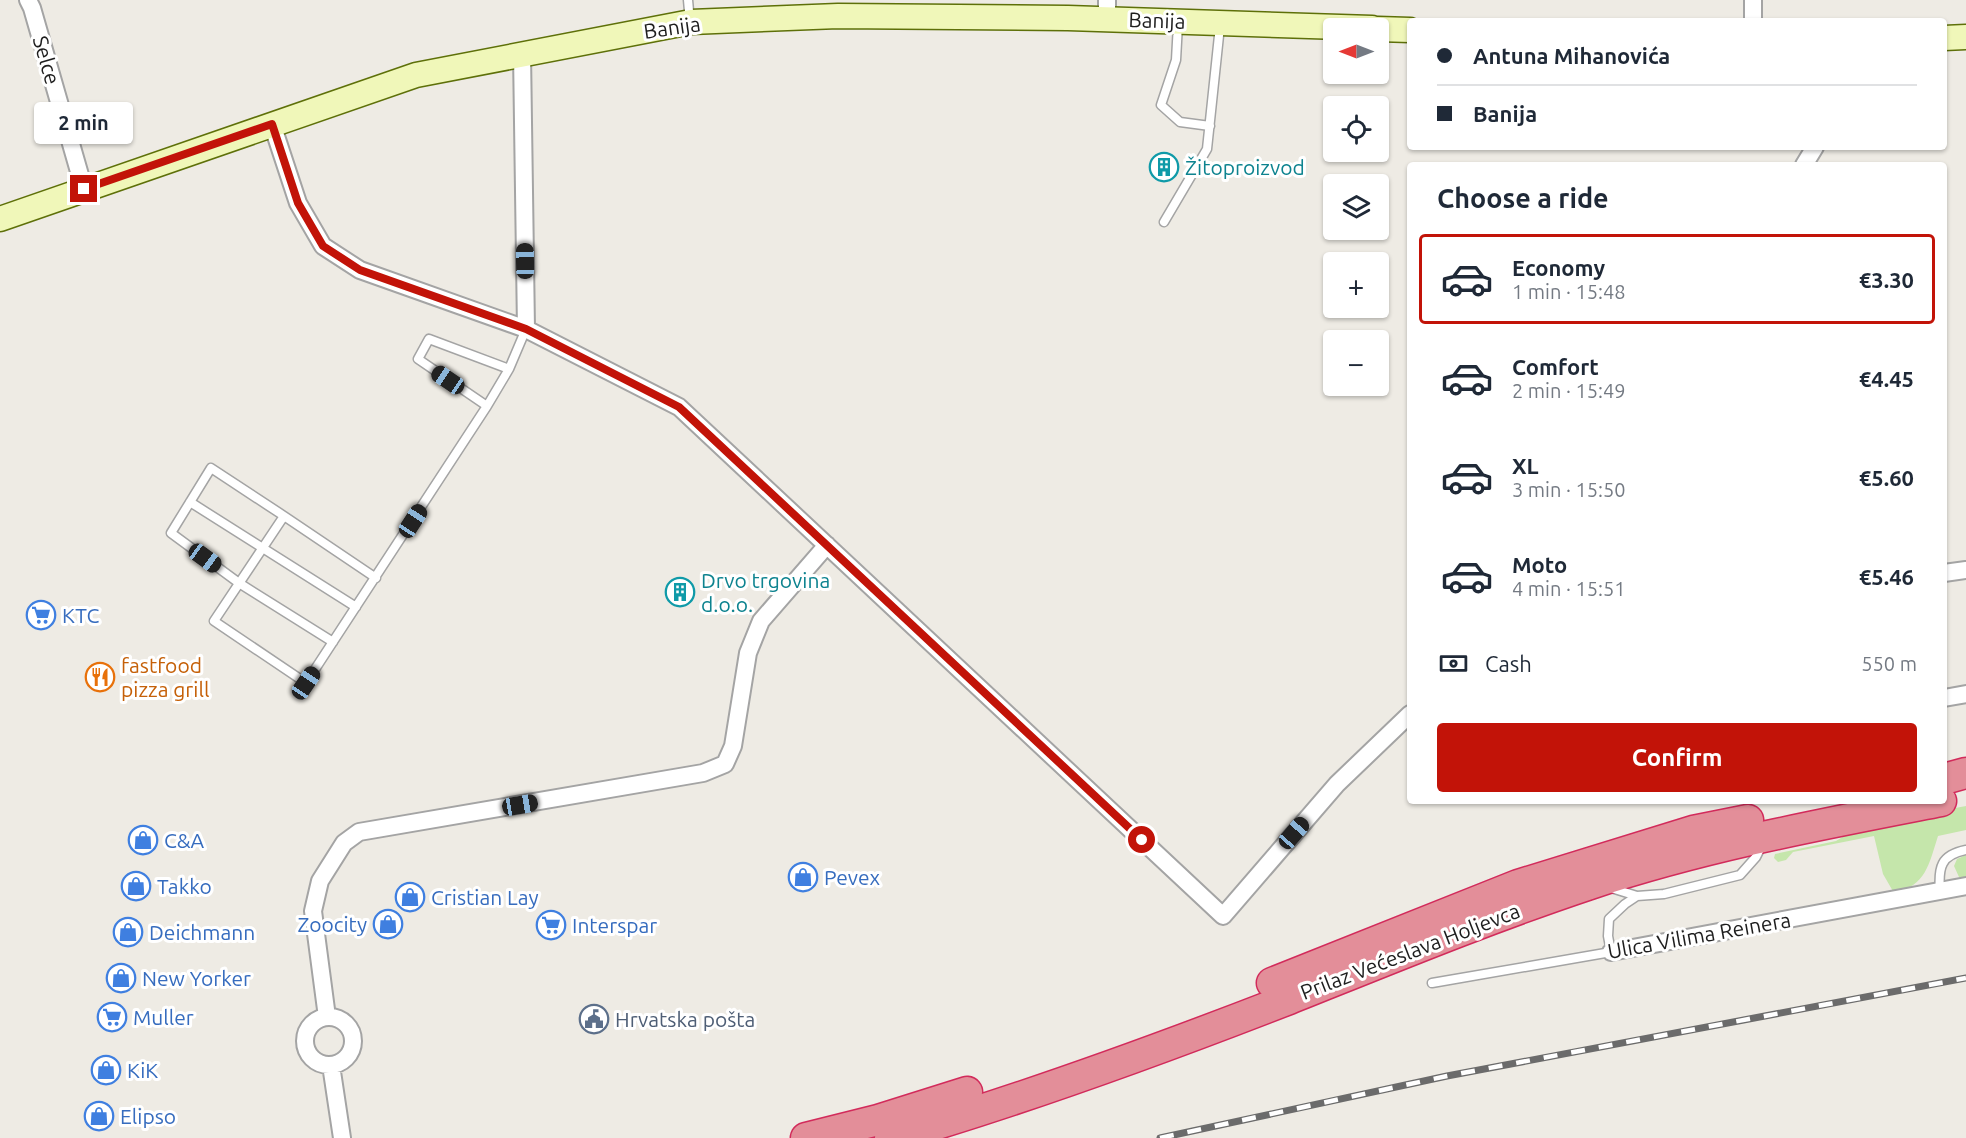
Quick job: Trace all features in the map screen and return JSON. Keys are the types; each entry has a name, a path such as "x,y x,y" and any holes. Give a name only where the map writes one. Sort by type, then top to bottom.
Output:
{"highway":[{"path":"1947,778 1966,773"},
{"name":"Prilaz Većeslava Holjevca","path":"1947,800 1966,796"},
{"name":"Prilaz Većeslava Holjevca","path":"806,1138 878,1120 1055,1065 1280,980 1518,885 1693,831 1824,804"},
{"name":"Prilaz Većeslava Holjevca","path":"890,1138 1067,1082 1274,1005 1522,907 1593,883 1696,852 1928,804"}],"main road":[{"name":"Banija","path":"0,219 416,75 522,53 689,11 838,16 1107,9 1178,21 1323,26"},
{"path":"1389,29 1407,30"},
{"path":"1947,38 1966,38"}],"street":[{"name":"Selce","path":"28,0 84,189"},
{"path":"1753,0 1753,18"},
{"path":"522,53 526,329"},
{"path":"272,124 298,203 323,246 360,270 526,329 679,407 1223,916 1337,784 1407,717"},
{"path":"327,1017 313,911 320,881 345,843 359,832 703,773 725,764 733,746 748,653 761,621 827,545"},
{"path":"1947,573 1966,570"},
{"path":"1947,697 1966,694"},
{"name":"Ulica Vilima Reinera","path":"1611,952 1966,886"},
{"path":"327,1017 347,1025 353,1038 351,1053 346,1059 331,1065 324,1065 312,1058 306,1045 306,1037 313,1024 327,1017"},
{"path":"331,1065 342,1138"}],"lane":[{"path":"1178,21 1176,60 1161,105 1180,122 1210,126"},
{"path":"1164,222 1208,149 1220,23"},
{"path":"284,516 214,621 306,683 487,406 509,369 526,329"},
{"path":"487,406 418,358 429,339 509,369"},
{"path":"333,642 239,583 171,533 211,468 376,578"},
{"path":"190,502 356,607"},
{"path":"1593,883 1637,896 1664,894 1740,875 1756,857 1766,836"},
{"path":"1940,891 1939,881 1943,861 1955,852 1966,850"},
{"path":"1611,952 1608,936 1609,919 1625,903 1637,896"},
{"name":"Ulica Vilima Reinera","path":"1432,983 1611,952"}],"green space":[{"path":"1966,806 1966,830 1938,836 1929,864 1920,879 1905,890 1894,893 1883,874 1874,836 1793,852 1786,860 1778,862 1774,858 1775,854 1836,841 1854,830 1891,820"},
{"path":"1966,855 1966,879 1959,877 1954,866 1957,859"}],"railway":[{"path":"1160,1138 1447,1076 1966,978"}],"place":[{"name":"Žitoproizvod","path":"1164,167"},
{"name":"Drvo trgovina d.o.o.","path":"680,592"},
{"name":"KTC","path":"41,615"},
{"name":"fastfood pizza grill","path":"100,677"},
{"name":"C&A","path":"143,840"},
{"name":"Pevex","path":"803,877"},
{"name":"Takko","path":"136,886"},
{"name":"Cristian Lay","path":"410,897"},
{"name":"Zoocity","path":"388,924"},
{"name":"Interspar","path":"551,925"},
{"name":"Deichmann","path":"128,932"},
{"name":"New Yorker","path":"121,978"},
{"name":"Muller","path":"112,1017"},
{"name":"Hrvatska pošta","path":"594,1019"},
{"name":"KiK","path":"106,1070"},
{"name":"Elipso","path":"99,1116"}],"route":[{"path":"84,189 272,124 298,203 323,246 360,270 526,329 679,407 1142,840"}]}
